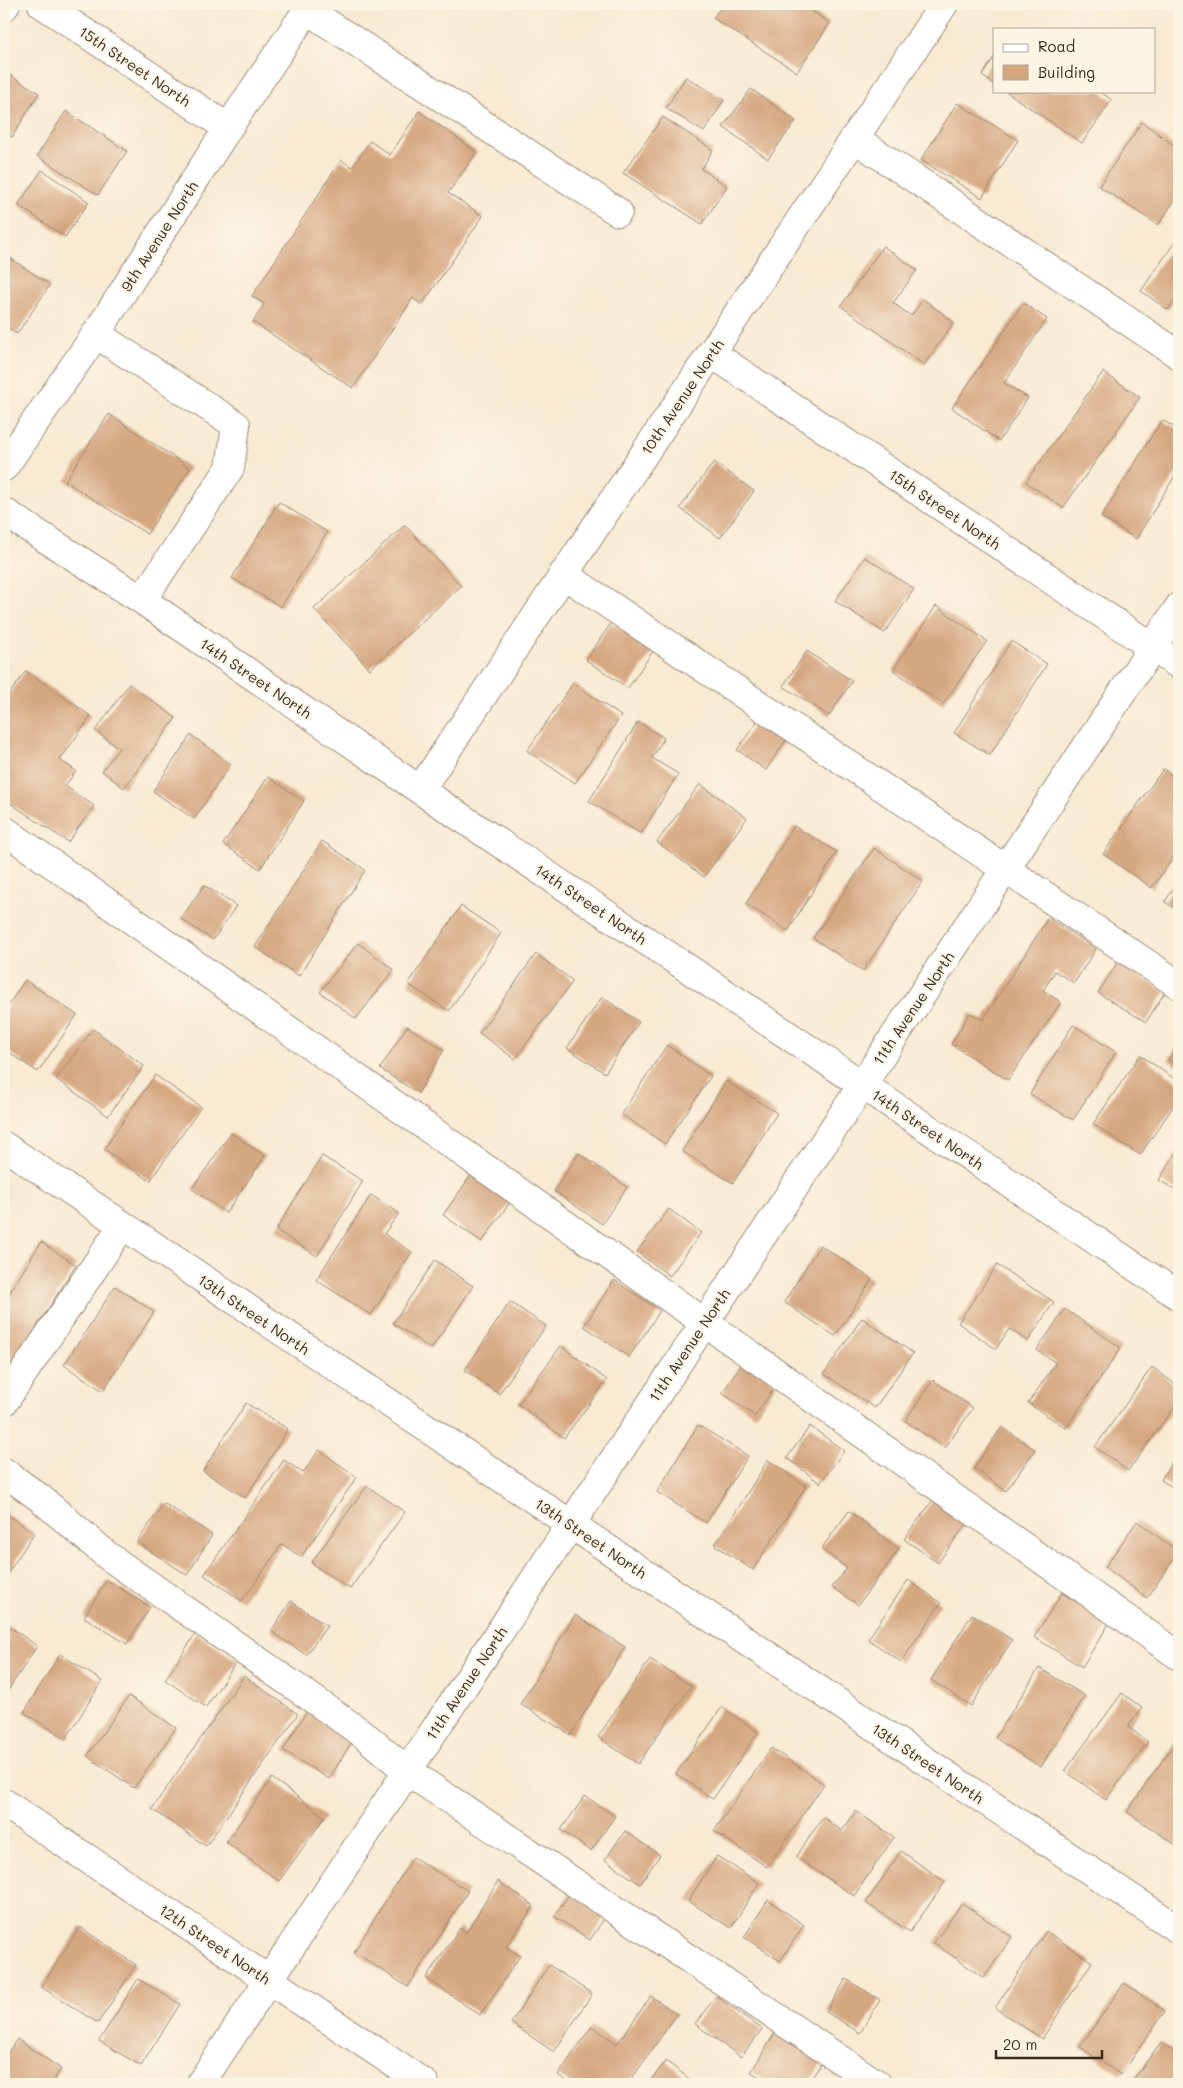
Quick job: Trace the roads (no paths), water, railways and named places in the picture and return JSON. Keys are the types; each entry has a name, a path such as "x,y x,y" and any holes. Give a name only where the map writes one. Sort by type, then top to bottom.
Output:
{"street":[{"name":"15th Street North","path":"42,4 228,128"},
{"name":"10th Avenue North","path":"420,790 944,4"},
{"path":"309,7 618,212"},
{"name":"9th Avenue North","path":"4,467 96,334 228,128 309,7"},
{"path":"854,138 1179,355"},
{"path":"96,334 236,425 230,468 142,600"},
{"name":"15th Street North","path":"711,353 1179,665"},
{"name":"14th Street North","path":"4,512 142,600 420,790 1179,1296"},
{"path":"563,574 1179,985"},
{"name":"11th Avenue North","path":"200,2084 1179,607"},
{"path":"4,830 1179,1656"},
{"name":"13th Street North","path":"4,1146 1179,1930"},
{"path":"4,1402 122,1226"},
{"path":"4,1472 40,1498 108,1556 363,1734 407,1771 877,2084"},
{"name":"12th Street North","path":"4,1803 426,2084"}]}
